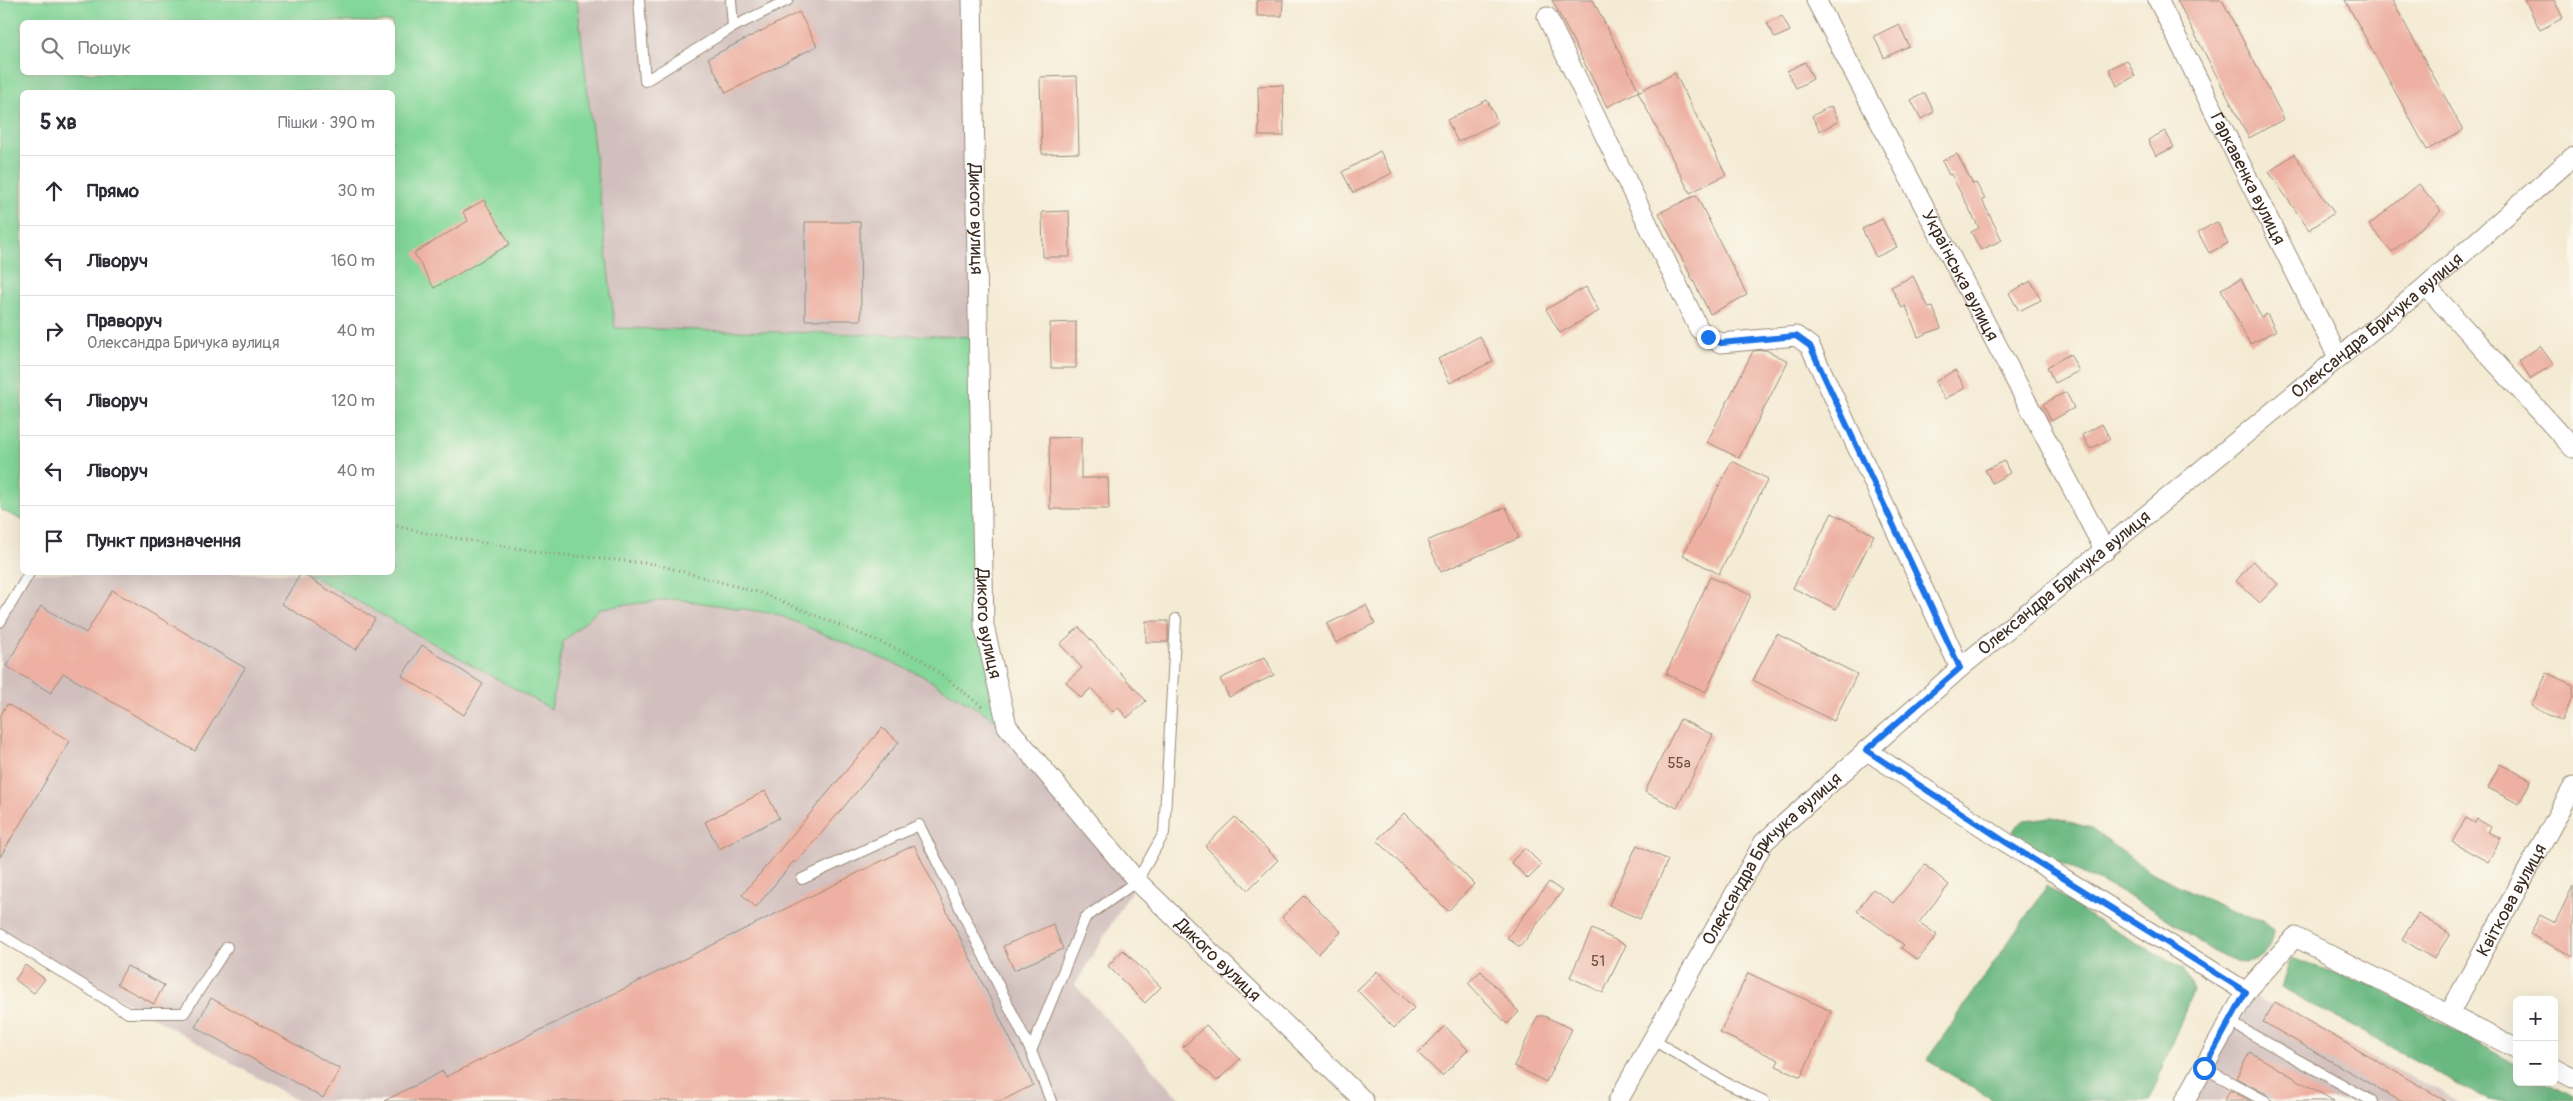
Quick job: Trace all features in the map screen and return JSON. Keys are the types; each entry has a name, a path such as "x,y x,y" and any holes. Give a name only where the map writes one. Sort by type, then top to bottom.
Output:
{"street":[{"name":"Дикого вулиця","path":"972,0 984,626 1007,726 1137,881 1364,1101"},
{"name":"Українська вулиця","path":"1816,0 2105,551"},
{"name":"Гаркавенка вулиця","path":"2158,0 2338,357"},
{"path":"1547,17 1699,329 1708,337 1721,343 1796,336 1810,346 1960,668"},
{"name":"Олександра Бричука вулиця","path":"1618,1101 1764,842 1960,668 2426,286 2573,158"},
{"path":"2426,286 2573,448"},
{"path":"1866,750 2007,843 2246,992"},
{"name":"Квіткова вулиця","path":"2450,1014 2573,787"},
{"path":"2186,1101 2228,1021 2246,992 2295,937 2513,1047"},
{"path":"2558,1070 2573,1078"}],"lane":[{"path":"639,0 645,81 733,27 788,0"},
{"path":"731,0 733,27"},
{"path":"0,622 28,575"},
{"path":"1031,1051 1085,918 1137,881 1164,833 1176,619"},
{"path":"802,880 919,825 1031,1051 1050,1101"},
{"path":"0,934 128,1014 184,1013 227,947"},
{"path":"2228,1021 2372,1101"},
{"path":"1653,1040 1726,1083 1764,1101"},
{"path":"2204,1068 2265,1101"}],"path":[{"path":"395,526 431,534 544,553 655,564 764,594 921,659 983,708"}],"shaded area":[{"path":"577,0 972,0 979,337 614,328"},
{"path":"29,575 311,575 550,709 563,642 600,608 675,599 776,614 919,674 1007,726 1137,881 1075,985 1182,1101 298,1101 0,929 0,622"},
{"path":"2246,992 2458,1101 2185,1101"}],"green space":[{"path":"0,0 577,0 615,328 979,337 984,626 1007,726 919,674 776,614 675,599 600,608 563,642 551,709 311,575 395,575 395,90 20,90 20,519 0,509"},
{"path":"2053,817 2090,828 2149,871 2231,911 2262,920 2273,930 2268,950 2261,957 2251,961 2242,962 2223,957 2162,915 2102,882 2019,843 2013,830 2024,820"},
{"path":"2047,886 2097,921 2183,968 2193,991 2149,1101 1995,1101 1927,1060"},
{"path":"2291,958 2379,988 2513,1063 2513,1086 2555,1086 2573,1096 2573,1101 2489,1101 2281,987"}],"building":[{"path":"1257,0 1283,0 1282,16 1257,16"},
{"path":"1552,0 1593,0 1639,91 1607,107"},
{"path":"2177,0 2222,0 2284,119 2249,138"},
{"path":"2345,0 2392,0 2463,130 2427,150"},
{"path":"2525,0 2554,0 2563,18 2540,30"},
{"path":"799,12 817,46 726,93 708,58"},
{"path":"1782,16 1790,31 1775,38 1767,23"},
{"path":"1899,24 1909,46 1884,58 1874,36"},
{"path":"2127,60 2135,76 2117,86 2109,69"},
{"path":"1805,62 1813,79 1796,88 1787,71"},
{"path":"1675,73 1726,175 1690,193 1638,92"},
{"path":"1077,76 1079,153 1042,154 1040,77"},
{"path":"1283,85 1284,136 1259,136 1258,86"},
{"path":"1925,93 1934,112 1921,119 1911,100"},
{"path":"1487,100 1498,122 1458,142 1447,120"},
{"path":"1831,106 1839,121 1820,131 1812,116"},
{"path":"2165,131 2174,147 2156,156 2148,140"},
{"path":"1380,151 1392,173 1353,193 1342,172"},
{"path":"1957,154 1973,184 1976,183 1985,199 1982,200 2002,240 1981,250 1971,232 1979,228 1951,174 1949,175 1942,161"},
{"path":"2294,154 2334,213 2309,230 2269,172"},
{"path":"2419,184 2441,211 2392,252 2369,225"},
{"path":"1696,195 1747,295 1710,314 1659,213"},
{"path":"484,200 510,244 434,288 414,253 468,221 463,212"},
{"path":"1069,211 1070,257 1043,257 1042,212"},
{"path":"1882,219 1897,247 1876,257 1862,229"},
{"path":"805,222 860,222 861,320 805,320"},
{"path":"2217,222 2228,243 2209,253 2198,232"},
{"path":"1913,276 1929,308 1933,307 1941,328 1918,337 1906,306 1902,308 1891,287"},
{"path":"2241,279 2261,317 2267,314 2276,331 2250,344 2221,289"},
{"path":"2031,281 2041,300 2019,311 2009,293"},
{"path":"1586,287 1599,311 1560,333 1546,309"},
{"path":"1076,322 1076,368 1051,368 1050,323"},
{"path":"1480,336 1493,361 1450,383 1438,359"},
{"path":"2540,346 2553,364 2531,379 2519,361"},
{"path":"1766,350 1788,361 1739,458 1707,442 1753,351"},
{"path":"2070,354 2079,371 2055,383 2047,367"},
{"path":"1955,370 1965,388 1945,399 1935,382"},
{"path":"2066,392 2074,408 2051,421 2043,404"},
{"path":"2102,424 2110,439 2090,449 2082,435"},
{"path":"1081,437 1081,478 1108,478 1109,509 1050,509 1049,438"},
{"path":"1732,461 1768,479 1719,574 1683,555"},
{"path":"2004,461 2010,473 1992,483 1985,470"},
{"path":"1506,507 1519,538 1441,572 1427,541"},
{"path":"1832,513 1874,535 1836,609 1793,588"},
{"path":"2253,561 2278,584 2260,603 2236,581"},
{"path":"300,575 304,575 375,619 356,650 282,604"},
{"path":"1710,577 1751,595 1706,692 1666,674"},
{"path":"112,590 245,668 195,751 63,673 51,693 6,666 41,606 86,633"},
{"path":"1366,605 1375,623 1336,643 1327,624"},
{"path":"1146,621 1168,621 1168,642 1146,642"},
{"path":"1079,627 1146,701 1127,718 1118,707 1113,712 1091,688 1081,698 1066,682 1082,668 1060,644"},
{"path":"1777,634 1857,674 1834,721 1753,680"},
{"path":"422,645 483,684 464,715 402,676"},
{"path":"1265,657 1274,675 1229,697 1220,679"},
{"path":"2547,673 2573,685 2573,697 2561,721 2531,706"},
{"path":"7,704 70,741 0,857 0,716"},
{"path":"1680,719 1713,735 1677,808 1645,792"},
{"path":"882,728 899,742 756,907 742,895"},
{"path":"2500,764 2531,780 2519,804 2488,788"},
{"path":"765,791 779,818 719,849 705,822"},
{"path":"1404,813 1474,884 1448,911 1377,840"},
{"path":"1235,817 1278,860 1248,890 1205,846"},
{"path":"2466,818 2475,823 2477,819 2491,827 2488,832 2501,838 2488,862 2452,842"},
{"path":"914,845 1033,1085 1001,1101 384,1101 443,1071 446,1077"},
{"path":"1637,845 1668,860 1640,919 1609,905"},
{"path":"1525,848 1542,865 1528,879 1511,862"},
{"path":"1925,865 1949,885 1919,922 1937,935 1918,960 1901,948 1904,945 1857,911 1873,889 1893,903"},
{"path":"1549,882 1562,891 1520,947 1507,938"},
{"path":"2573,886 2573,957 2530,934 2540,915 2555,923"},
{"path":"1304,895 1341,932 1318,954 1282,917"},
{"path":"2418,914 2450,934 2434,959 2402,939"},
{"path":"1053,924 1063,949 1014,970 1003,946"},
{"path":"1592,929 1626,945 1603,993 1570,977"},
{"path":"1123,950 1161,987 1145,1003 1108,966"},
{"path":"25,965 45,979 34,993 15,980"},
{"path":"127,966 164,985 154,1004 117,984"},
{"path":"1377,971 1414,1008 1394,1028 1357,990"},
{"path":"1481,971 1519,1012 1507,1024 1468,983"},
{"path":"1748,973 1831,1011 1801,1077 1776,1066 1779,1060 1720,1033"},
{"path":"211,998 340,1069 323,1098 195,1027"},
{"path":"2275,1002 2446,1101 2400,1101 2263,1022"},
{"path":"1538,1016 1544,1016 1572,1029 1546,1082 1514,1066"},
{"path":"1206,1025 1240,1059 1217,1081 1183,1047"},
{"path":"1445,1026 1468,1050 1442,1076 1418,1053"},
{"path":"2250,1052 2334,1101 2272,1101 2268,1095 2236,1078"},
{"path":"2230,1090 2251,1101 2224,1101"}],"route":[{"path":"1708,337 1721,343 1796,336 1810,346 1960,668 1866,750 2007,843 2246,992 2228,1021 2204,1068"}]}
